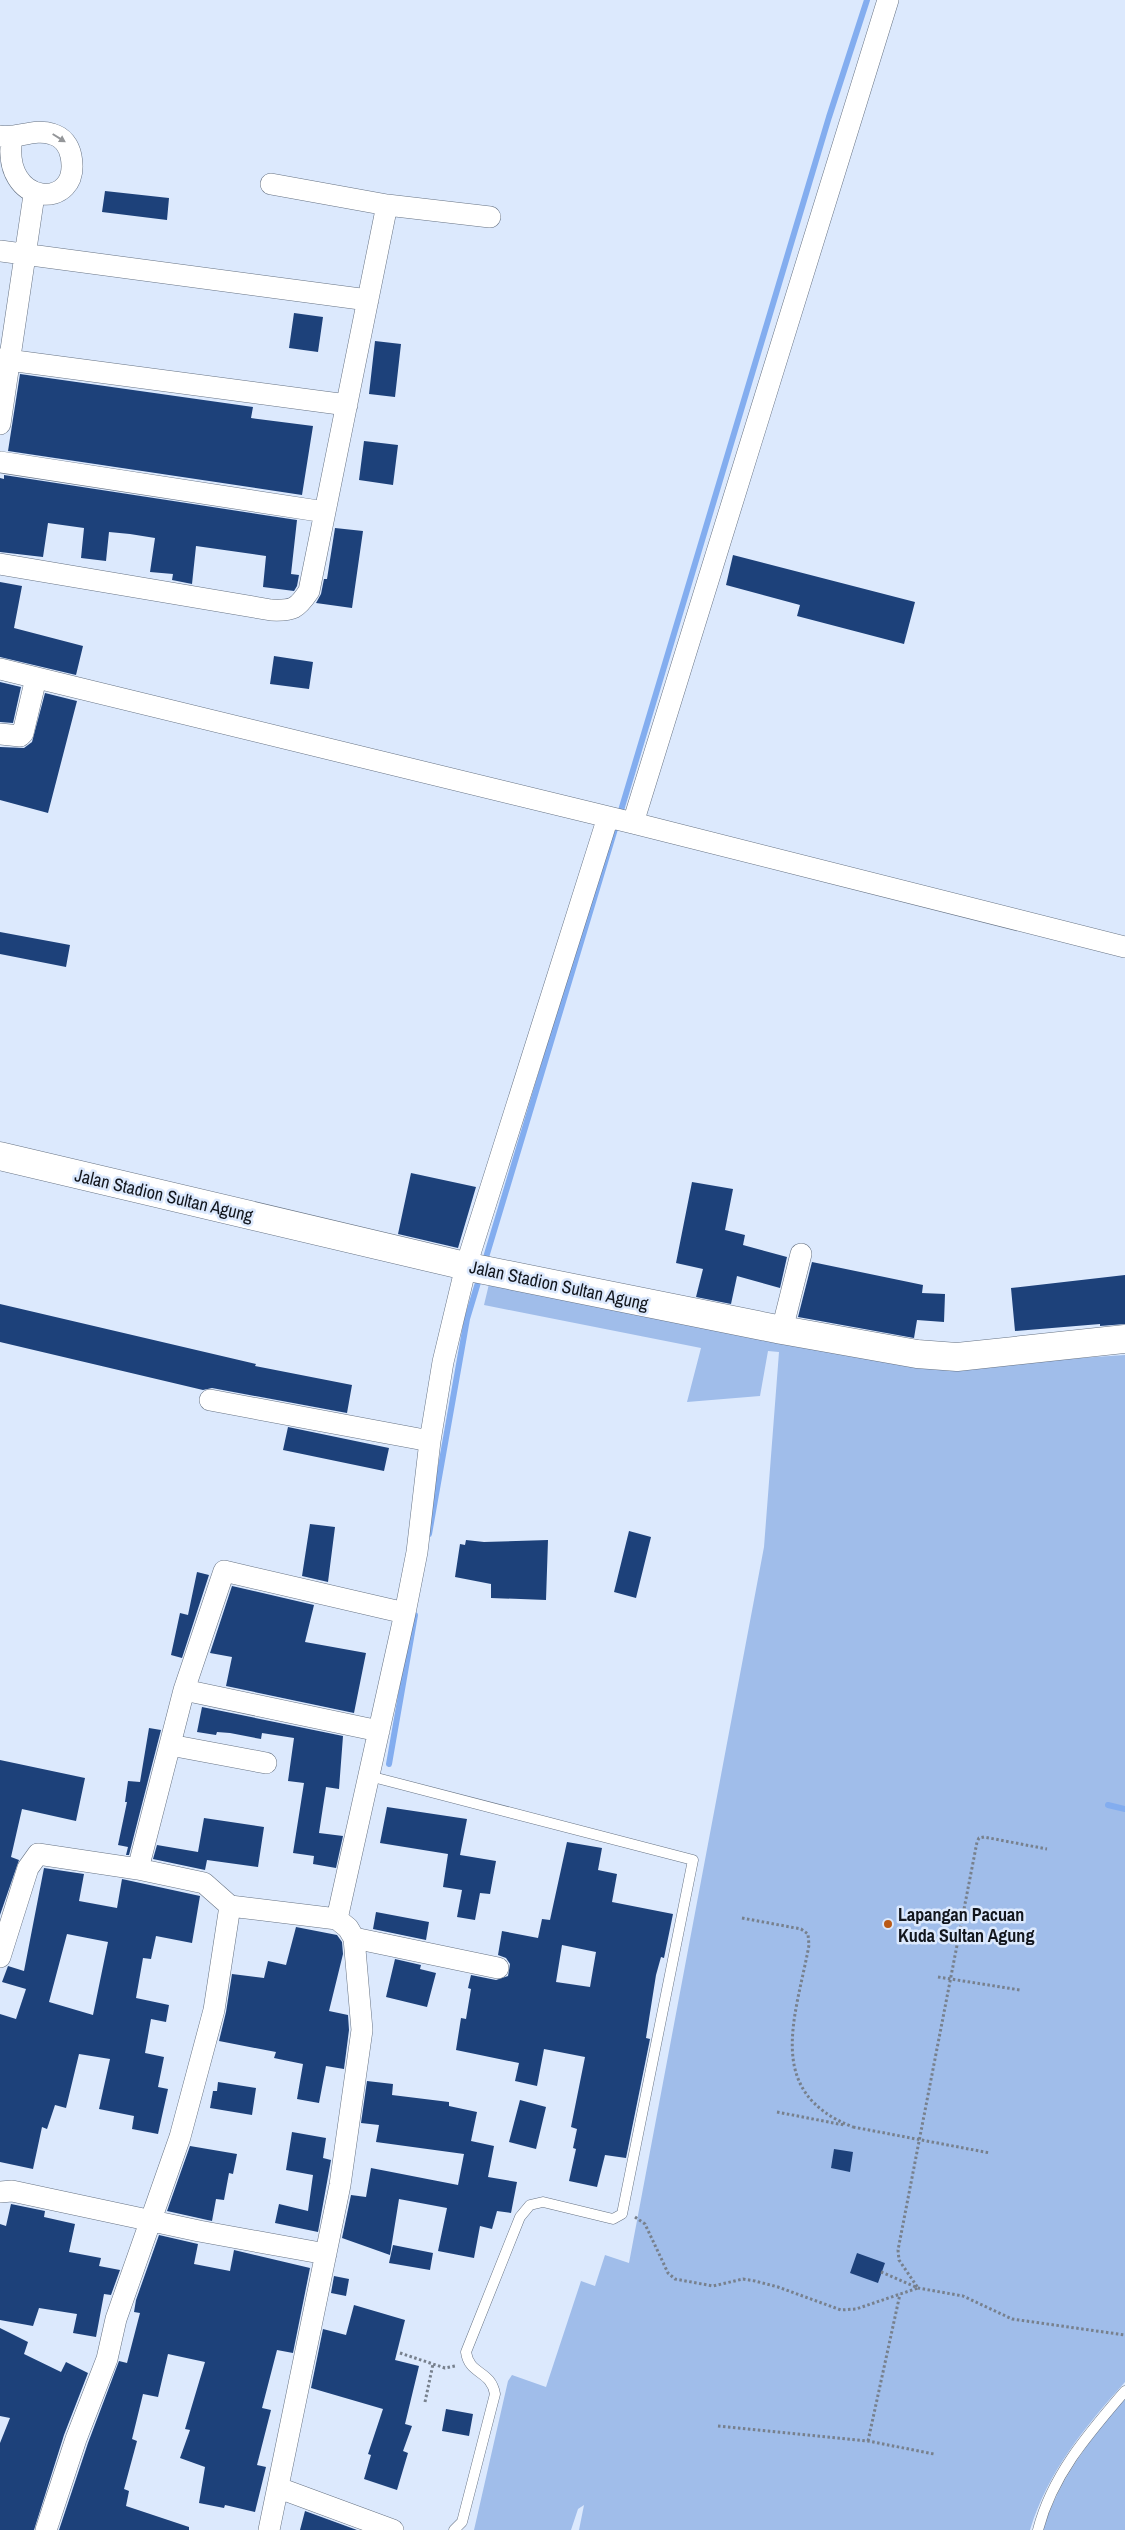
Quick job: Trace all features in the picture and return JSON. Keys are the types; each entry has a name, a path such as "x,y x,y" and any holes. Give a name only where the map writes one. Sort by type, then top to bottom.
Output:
{"main road":[{"name":"Jalan Stadion Sultan Agung","path":"0,1156 477,1268 782,1330 917,1354 950,1357 1125,1338"}],"street":[{"path":"337,1919 417,1552 430,1441 444,1362 477,1268 620,820 888,0"},
{"path":"38,132 54,134 67,143 71,158 70,174 61,187 48,194 34,195 14,189 5,181 2,164 6,137 38,132"},
{"path":"271,184 387,205 490,218"},
{"path":"0,424 6,360 26,256 34,195"},
{"path":"0,564 287,611 299,606 309,592 387,205"},
{"path":"0,252 368,300"},
{"path":"6,360 347,405"},
{"path":"0,462 325,512"},
{"path":"0,669 620,820 1125,947"},
{"path":"0,734 15,737 23,733 36,678"},
{"path":"782,1330 801,1254"},
{"path":"210,1400 430,1441"},
{"path":"138,1869 184,1690 224,1571 405,1613"},
{"path":"184,1690 379,1731"},
{"path":"170,1745 266,1763"},
{"path":"0,1957 28,1868 38,1854 138,1869 204,1883 230,1906 337,1919 348,1928 354,1938 362,2030 340,2185 269,2530"},
{"path":"46,2530 76,2439 107,2359 116,2319 150,2221 162,2193 202,2060 214,2010 230,1906"},
{"path":"354,1938 498,1968"},
{"path":"0,2192 12,2191 150,2221 326,2254"},
{"path":"279,2488 393,2530"}],"lane":[{"path":"369,1776 693,1860 622,2214 613,2218 543,2202 530,2205 520,2217 467,2348 467,2358 472,2367 492,2381 495,2394 462,2522 454,2530"},
{"path":"1038,2530 1045,2506 1068,2463 1080,2444 1125,2391"}],"path":[{"path":"918,2288 899,2260 898,2250 979,1838 984,1837 1047,1849"},
{"path":"742,1918 801,1929 808,1934 809,1945 792,2041 793,2066 802,2089 810,2100 830,2116 853,2127"},
{"path":"938,1977 1020,1990"},
{"path":"776,2112 990,2153"},
{"path":"622,2214 644,2222 668,2274 675,2279 713,2286 749,2280 778,2287 820,2304 848,2311 918,2288"},
{"path":"882,2272 918,2288 963,2296 1012,2319 1125,2335"},
{"path":"868,2441 900,2293"},
{"path":"400,2353 449,2368 467,2358"},
{"path":"425,2402 433,2364"},
{"path":"718,2426 868,2441 934,2454"}],"shaded area":[{"name":"Lapangan Pacuan Kuda Sultan Agung","path":"489,1284 932,1368 1125,1355 1125,2382 1082,2433 1057,2469 1030,2530 579,2530 584,2505 578,2509 571,2530 474,2530 508,2381 512,2375 546,2387 581,2281 595,2286 605,2255 629,2263 764,1547 779,1352 768,1351 760,1396 687,1402 701,1348 484,1305"},
{"path":"1125,2399 1125,2530 1043,2530 1058,2494 1077,2460"}],"building":[{"path":"105,191 169,198 167,220 102,212"},
{"path":"294,313 323,317 318,352 289,348"},
{"path":"375,341 401,344 395,397 369,394"},
{"path":"20,374 253,407 251,418 313,426 302,495 8,451"},
{"path":"364,441 398,445 393,485 359,480"},
{"path":"4,475 297,520 291,574 299,575 297,586 294,591 263,587 266,556 196,546 192,584 172,580 173,574 150,572 155,538 130,534 109,532 106,561 81,558 84,528 48,523 43,557 0,552 0,478 4,479"},
{"path":"335,528 363,531 352,608 316,603 321,594 324,579 327,579"},
{"path":"733,555 915,602 904,644 797,616 800,605 726,585"},
{"path":"0,582 22,586 14,628 83,646 76,675 0,657"},
{"path":"274,656 313,662 309,689 270,684"},
{"path":"0,682 21,687 13,723 0,722"},
{"path":"45,693 77,701 48,813 0,800 0,747 24,748 32,742"},
{"path":"0,932 70,945 66,967 0,954"},
{"path":"411,1173 476,1187 458,1248 398,1234"},
{"path":"692,1182 733,1189 725,1230 745,1235 743,1245 787,1257 780,1288 737,1276 731,1304 696,1297 703,1269 676,1263"},
{"path":"812,1262 923,1285 922,1293 945,1294 944,1322 917,1320 914,1338 798,1317"},
{"path":"1125,1275 1125,1324 1100,1326 1100,1324 1015,1331 1011,1288"},
{"path":"0,1304 256,1364 255,1366 352,1385 347,1413 212,1388 203,1390 0,1342"},
{"path":"288,1427 389,1448 384,1471 283,1450"},
{"path":"310,1524 335,1527 328,1582 302,1576"},
{"path":"629,1531 651,1537 636,1598 614,1592"},
{"path":"466,1540 484,1542 548,1540 546,1600 491,1598 491,1584 455,1577 460,1544 465,1545"},
{"path":"197,1572 209,1575 182,1658 171,1655 180,1613 188,1615"},
{"path":"232,1586 314,1605 305,1642 366,1653 354,1713 226,1686 232,1657 210,1653"},
{"path":"202,1707 343,1736 339,1789 326,1787 319,1833 343,1836 336,1868 313,1864 314,1856 293,1853 304,1783 288,1781 294,1738 262,1733 261,1739 230,1733 217,1732 216,1735 197,1732"},
{"path":"149,1728 161,1730 129,1855 126,1855 128,1847 118,1845 127,1802 125,1802 128,1781 140,1782"},
{"path":"0,1760 85,1778 76,1821 22,1809 11,1857 19,1860 0,1915"},
{"path":"387,1807 467,1819 460,1855 496,1861 490,1894 480,1893 475,1920 457,1917 462,1890 443,1887 448,1854 380,1843"},
{"path":"204,1818 264,1827 258,1867 207,1860 205,1870 153,1859 157,1845 198,1852"},
{"path":"567,1842 602,1848 598,1870 617,1874 612,1902 673,1914 664,1958 661,1957 656,1975 646,2038 650,2039 626,2158 605,2155 597,2187 569,2181 576,2149 573,2148 577,2129 571,2127 585,2057 544,2049 537,2086 515,2081 519,2063 456,2050 461,2018 466,2019 471,1989 468,1988 471,1975 496,1980 508,1976 510,1964 506,1958 498,1955 502,1931 538,1938 542,1919 550,1920","holes":["562,1945 596,1952 590,1987 556,1982"]},
{"path":"44,1868 84,1874 79,1901 117,1908 122,1879 200,1896 192,1943 156,1936 151,1959 143,1958 136,1998 169,2005 166,2022 151,2019 145,2053 164,2057 158,2087 168,2089 158,2134 132,2129 134,2116 99,2109 110,2059 79,2054 66,2108 55,2105 47,2129 42,2127 33,2169 0,2162 0,2014 16,2019 26,1989 2,1982 8,1966 24,1971","holes":["67,1934 108,1942 93,2015 49,2002"]},
{"path":"376,1912 429,1922 426,1940 373,1929"},
{"path":"296,1927 337,1935 342,1942 343,1954 329,2011 348,2015 349,2030 344,2069 326,2066 319,2103 297,2099 303,2064 274,2058 276,2052 219,2041 232,1974 264,1978 268,1961 286,1965"},
{"path":"395,1959 421,1965 420,1969 436,1973 427,2007 386,1997"},
{"path":"367,2081 393,2084 392,2095 449,2102 449,2106 477,2112 471,2141 494,2146 488,2177 517,2182 511,2213 497,2211 492,2229 480,2226 474,2258 438,2251 447,2208 399,2199 390,2255 342,2238 351,2195 366,2197 371,2168 458,2185 464,2154 376,2142 379,2125 361,2123"},
{"path":"218,2082 256,2088 252,2115 210,2108 213,2091 217,2091"},
{"path":"520,2100 546,2107 536,2149 509,2142"},
{"path":"292,2132 326,2138 323,2158 331,2160 318,2232 275,2223 279,2204 308,2211 313,2175 286,2170"},
{"path":"190,2146 237,2154 233,2174 229,2173 224,2200 216,2199 212,2221 167,2211"},
{"path":"834,2149 853,2152 850,2172 831,2168"},
{"path":"11,2204 45,2211 44,2217 75,2224 69,2252 101,2258 99,2266 120,2270 111,2295 104,2294 96,2337 73,2333 77,2314 39,2308 33,2326 0,2320 0,2224 6,2226"},
{"path":"159,2235 198,2244 194,2264 230,2271 234,2250 310,2268 293,2353 277,2350 262,2408 271,2410 257,2465 266,2467 255,2512 225,2505 224,2508 199,2503 205,2467 180,2458 190,2430 185,2429 205,2362 168,2354 158,2397 143,2394 132,2439 137,2441 124,2489 129,2491 126,2506 189,2527 189,2530 59,2530 88,2443 119,2361 127,2363 140,2313 134,2312 136,2300"},
{"path":"393,2245 433,2253 430,2270 389,2263"},
{"path":"857,2253 885,2263 878,2283 850,2273"},
{"path":"334,2276 349,2279 346,2296 331,2293"},
{"path":"354,2305 405,2320 395,2360 419,2366 405,2424 412,2426 403,2451 408,2453 397,2490 364,2479 371,2455 368,2454 383,2409 311,2388 323,2329 346,2335"},
{"path":"0,2328 28,2342 24,2354 61,2372 66,2362 88,2373 64,2435 34,2530 0,2530 0,2443 10,2418 0,2416"},
{"path":"446,2409 473,2414 469,2436 442,2431"},
{"path":"305,2511 357,2530 300,2530"}],"waterway":[{"path":"619,817 829,117 867,0"},
{"path":"484,1264 615,829"},
{"path":"429,1534 467,1319 480,1276"},
{"path":"389,1764 415,1615"},
{"path":"1108,1805 1125,1809"}],"place":[{"name":"Lapangan Pacuan Kuda Sultan Agung","path":"888,1924"}]}
